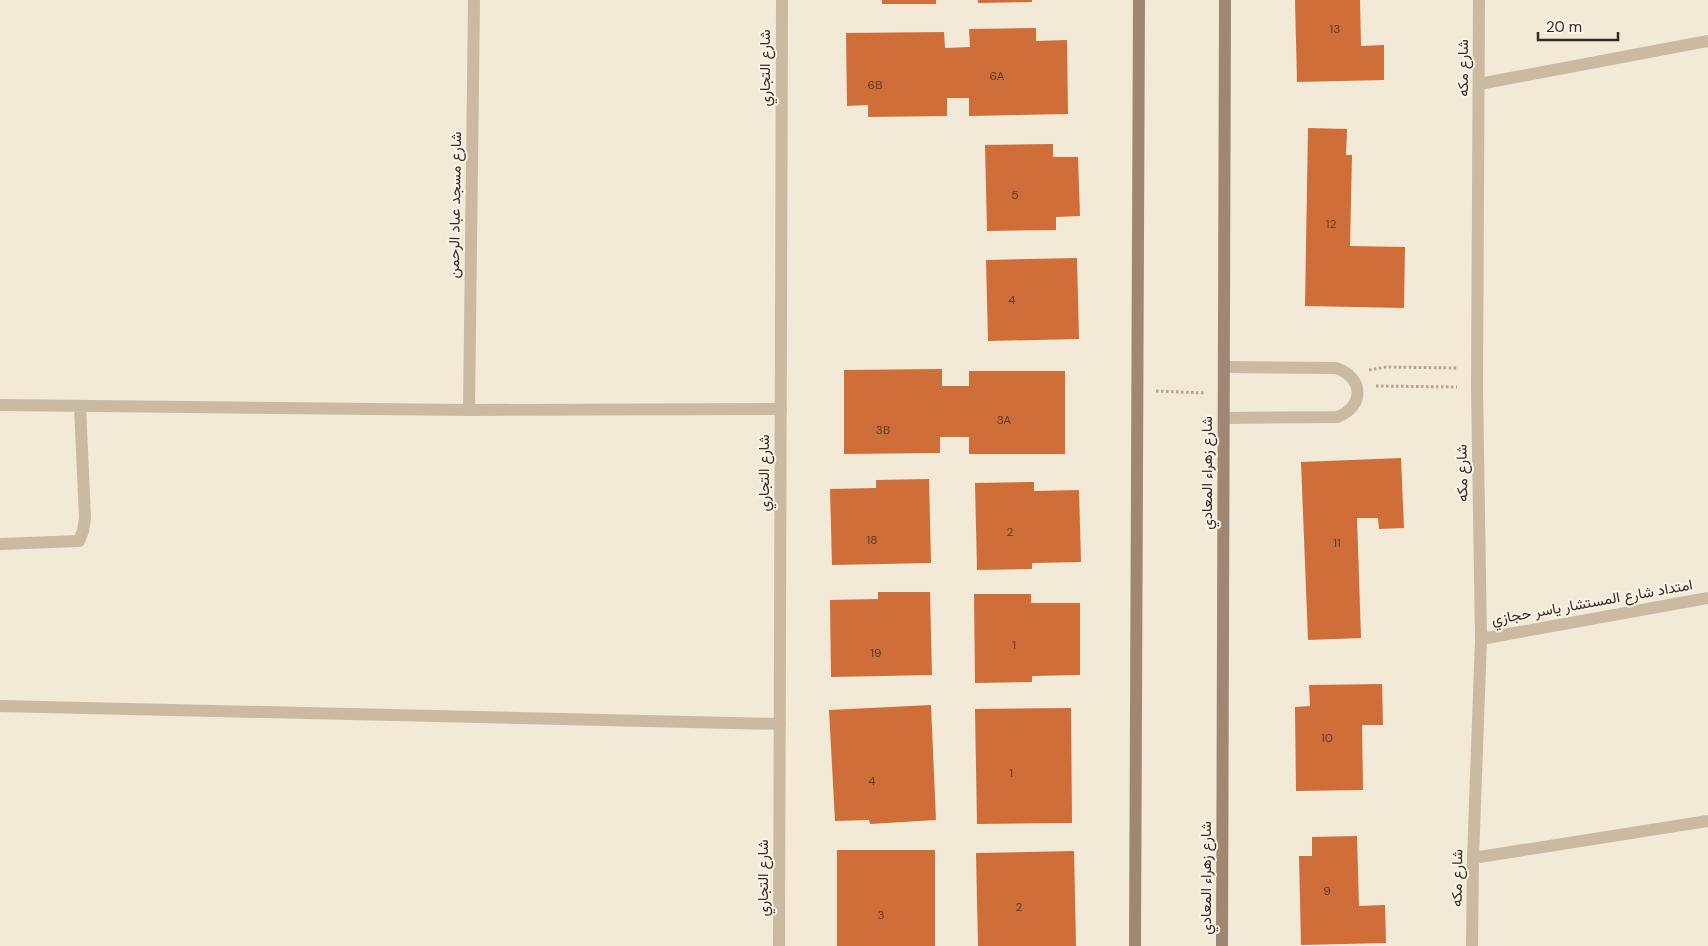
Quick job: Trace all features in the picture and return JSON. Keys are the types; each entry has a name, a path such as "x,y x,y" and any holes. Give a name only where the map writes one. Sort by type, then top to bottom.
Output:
{"main road":[{"path":"1135,946 1139,0"},
{"name":"شارع زهراء المعادي","path":"1222,946 1225,0"}],"street":[{"name":"شارع مسجد عباد الرحمن","path":"469,410 474,0"},
{"name":"شارع التجاري","path":"779,946 782,0"},
{"name":"شارع مكه","path":"1472,946 1473,858 1481,639 1477,387 1479,0"},
{"path":"1479,84 1708,41"},
{"path":"1224,367 1336,368 1345,371 1352,377 1358,395 1352,409 1337,417 1224,418"},
{"path":"0,405 469,410 780,409"},
{"path":"0,544 79,541 85,518 80,406"},
{"name":"امتداد شارع المستشار ياسر حجازي","path":"1481,639 1708,598"},
{"path":"0,706 780,724"},
{"path":"1473,858 1708,821"}],"path":[{"path":"1352,377 1363,371 1376,368 1439,368"},
{"path":"1400,386 1439,387"},
{"path":"1137,390 1224,394"}],"building":[{"path":"882,0 936,0 936,4 882,4"},
{"path":"978,0 1032,0 1032,2 978,3"},
{"path":"1295,0 1360,0 1361,46 1384,45 1384,80 1297,82"},
{"path":"1036,28 1036,41 1067,40 1068,114 969,116 969,98 947,98 947,116 868,117 868,105 847,106 846,33 944,32 945,48 970,47 969,29"},
{"path":"1308,128 1347,129 1346,155 1352,155 1350,246 1405,247 1404,308 1305,306"},
{"path":"1053,144 1053,157 1078,157 1080,216 1056,217 1056,230 987,231 985,145"},
{"path":"1077,258 1079,339 988,341 986,260"},
{"path":"942,369 942,386 969,386 969,371 1065,371 1065,454 969,454 969,437 940,437 940,453 844,454 844,370"},
{"path":"1401,458 1404,528 1379,529 1378,518 1357,518 1361,638 1308,640 1301,462"},
{"path":"929,479 931,563 832,565 830,489 876,488 876,480"},
{"path":"1034,482 1034,491 1079,490 1081,562 1032,563 1032,569 977,570 975,483"},
{"path":"878,592 930,592 932,675 831,677 830,600 878,599"},
{"path":"974,594 1031,594 1031,603 1080,603 1080,675 1032,676 1032,682 975,683"},
{"path":"1382,684 1383,725 1362,725 1363,790 1296,791 1295,707 1310,706 1309,685"},
{"path":"931,705 936,820 870,824 869,820 835,821 829,710"},
{"path":"1071,708 1072,823 977,824 975,709"},
{"path":"1357,836 1359,906 1385,905 1386,943 1301,945 1299,856 1312,856 1312,837"},
{"path":"837,850 935,850 935,946 837,946"},
{"path":"1074,851 1076,946 978,946 976,853"}]}
